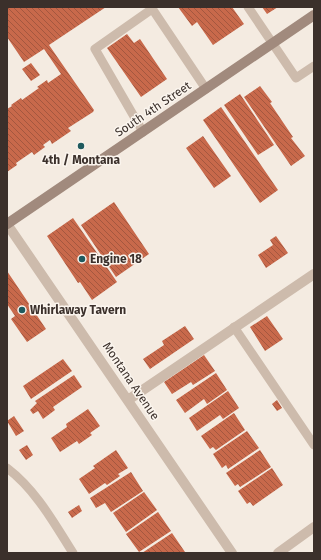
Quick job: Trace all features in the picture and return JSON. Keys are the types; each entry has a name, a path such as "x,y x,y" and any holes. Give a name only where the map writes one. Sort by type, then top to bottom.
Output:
{"main road":[{"name":"South 4th Street","path":"7,224 314,15"}],"street":[{"name":"Montana Avenue","path":"7,224 232,553"},
{"path":"128,400 314,274"},
{"path":"278,553 314,527"}],"lane":[{"path":"248,7 296,78 314,66"},
{"path":"143,132 95,49 152,8 206,89"},
{"path":"234,327 314,445"},
{"path":"7,468 37,498 74,553"}],"building":[{"path":"7,7 106,7 49,45 94,110 93,112 68,128 71,131 52,144 50,140 43,145 45,147 34,155 32,152 16,163 17,165 7,172 7,109 21,98 22,100 39,88 37,87 47,80 48,83 61,74 44,49 24,62 7,37"},
{"path":"178,7 232,7 244,24 213,45 197,22 192,26"},
{"path":"262,7 278,7 267,14"},
{"path":"127,34 134,43 140,39 167,79 141,97 107,48"},
{"path":"31,63 40,75 31,81 22,69"},
{"path":"260,86 272,102 270,103 293,137 291,138 305,156 291,166 244,97"},
{"path":"240,94 274,145 258,155 224,105"},
{"path":"221,107 278,190 260,203 203,120"},
{"path":"203,136 231,176 214,188 186,148"},
{"path":"114,202 149,254 116,277 81,225"},
{"name":"Engine 18","path":"73,218 117,282 92,300 80,282 78,283 47,236"},
{"path":"276,236 288,253 266,268 258,255 273,245 270,240"},
{"name":"Whirlaway Tavern","path":"7,271 46,329 27,342 11,319 15,316 7,304"},
{"path":"267,316 283,339 265,351 250,327"},
{"path":"185,326 194,339 150,369 143,359 164,345 162,341"},
{"path":"204,355 215,371 193,385 191,382 172,394 164,382"},
{"path":"63,359 72,371 31,399 23,386"},
{"path":"216,373 227,390 207,404 204,399 185,413 176,400"},
{"path":"74,375 82,387 53,407 55,410 43,419 38,411 33,414 30,410 37,403 35,401"},
{"path":"228,391 239,408 223,419 220,415 197,431 189,418"},
{"path":"277,400 282,408 277,411 272,404"},
{"path":"88,409 100,426 90,433 92,435 79,444 77,441 60,452 51,438 67,427 66,424"},
{"path":"234,413 245,430 216,450 213,447 210,449 201,436"},
{"path":"14,416 24,431 16,436 7,421"},
{"path":"247,431 259,448 228,469 226,465 222,468 213,454"},
{"path":"27,445 33,455 26,460 19,450"},
{"path":"116,450 128,468 118,474 120,476 107,485 105,483 89,494 79,479 95,468 93,466"},
{"path":"260,450 271,467 240,487 238,484 235,486 226,473"},
{"path":"272,468 283,485 253,506 250,502 247,504 238,491"},
{"path":"131,472 143,491 111,512 105,503 96,508 90,498"},
{"path":"144,492 157,510 126,532 113,513"},
{"path":"79,505 82,511 72,518 68,512"},
{"path":"158,512 171,531 139,552 126,534"},
{"path":"172,533 185,552 142,553"}],"place":[{"name":"4th / Montana","path":"81,146"},
{"name":"Engine 18","path":"82,259"},
{"name":"Whirlaway Tavern","path":"22,310"}]}
